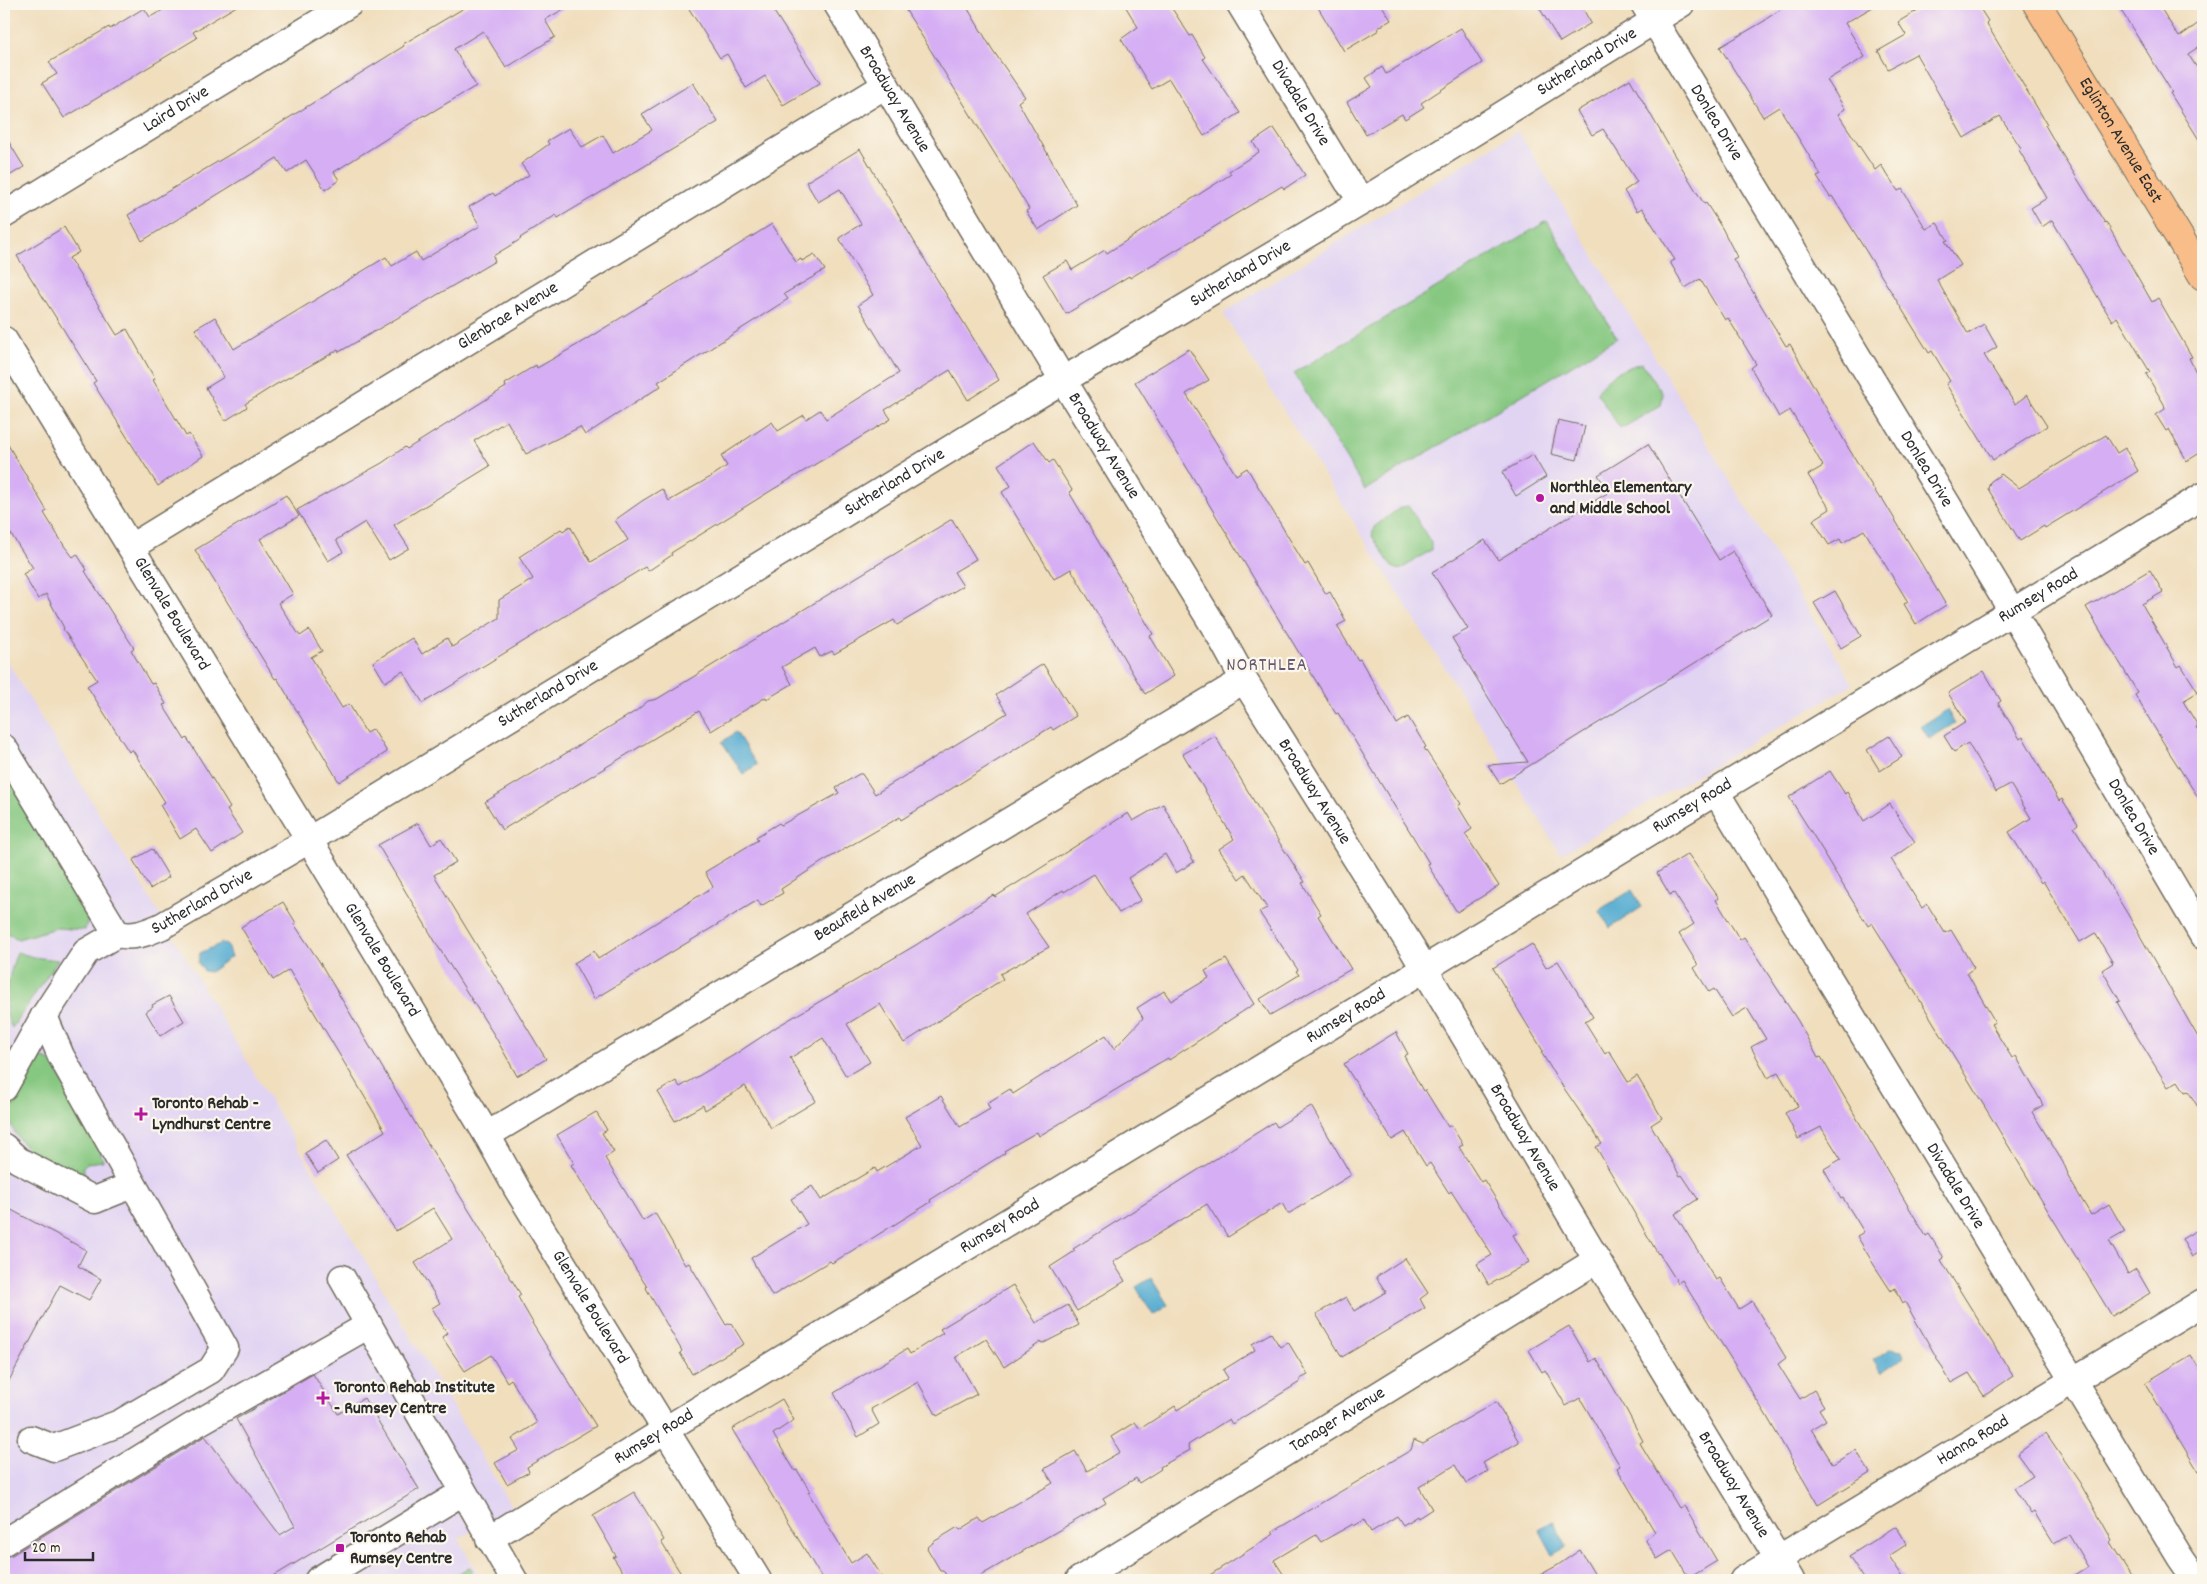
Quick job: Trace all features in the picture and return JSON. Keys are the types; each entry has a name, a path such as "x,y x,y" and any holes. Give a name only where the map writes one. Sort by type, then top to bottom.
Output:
{"main road":[{"name":"Eglinton Avenue East","path":"2038,4 2203,276"}],"street":[{"name":"Laird Drive","path":"4,215 350,4"},
{"name":"Broadway Avenue","path":"837,4 1063,380 1220,636 1244,680 1424,969 1597,1260 1785,1570"},
{"name":"Divadale Drive","path":"1240,4 1348,182 1363,201"},
{"name":"Sutherland Drive","path":"109,938 144,934 162,926 309,840 1063,380 1363,201 1649,12 1681,4"},
{"name":"Donlea Drive","path":"1649,12 2012,611 2203,936"},
{"name":"Glenbrae Avenue","path":"131,547 886,85"},
{"name":"Glenvale Boulevard","path":"4,340 309,840 487,1135 517,1189 758,1580"},
{"name":"Rumsey Road","path":"500,1533 666,1430 2203,496"},
{"name":"Beaufield Avenue","path":"487,1135 1244,680"},
{"path":"4,748 109,938 86,952 44,1016 4,1088"},
{"name":"Divadale Drive","path":"1716,792 2196,1580"},
{"path":"31,1439 54,1448 120,1423 211,1370 225,1348 60,1056 44,1016"},
{"path":"4,1147 18,1160 94,1200 132,1185"},
{"name":"Tanager Avenue","path":"1079,1580 1597,1260"},
{"path":"342,1278 463,1492 500,1533 514,1580"},
{"name":"Hanna Road","path":"1743,1580 1785,1570 2075,1381 2203,1302"},
{"path":"4,1542 189,1428 369,1325"},
{"path":"318,1580 463,1492"}],"shaded area":[{"name":"Northlea Elementary and Middle School","path":"1518,131 1853,684 1561,854 1223,313"},
{"name":"Toronto Rehab - Lyndhurst Centre","path":"4,656 513,1509 458,1539 482,1580 4,1580"}],"green space":[{"path":"1547,221 1617,338 1365,490 1294,373"},
{"path":"1642,363 1663,394 1661,405 1620,428 1597,393 1604,382 1622,370"},
{"path":"1409,506 1431,543 1431,550 1400,570 1392,567 1372,536 1374,527 1401,507"},
{"path":"4,756 90,912 85,930 56,928 18,939 4,932"},
{"path":"17,952 33,957 58,960 12,1028 8,1020 6,1001 11,971"},
{"path":"43,1058 50,1060 96,1137 103,1161 87,1163 83,1167 87,1181 75,1179 48,1166 24,1145 9,1121 9,1102 15,1089 34,1060"},
{"path":"470,1567 473,1571 458,1580 445,1580"}],"water":[{"path":"1947,710 1955,723 1929,739 1921,726"},
{"path":"736,732 757,765 743,774 722,742"},
{"path":"1632,890 1642,907 1610,928 1599,910"},
{"path":"222,943 227,945 231,957 210,972 204,971 198,963 200,953"},
{"path":"1151,1278 1168,1305 1153,1315 1136,1287"},
{"path":"1892,1348 1898,1351 1901,1350 1905,1357 1881,1373 1873,1360"},
{"path":"1553,1521 1567,1547 1553,1555 1539,1529"}],"building":[{"path":"174,4 240,4 193,32 197,38 64,118 42,83 57,74 49,62 144,8 150,17"},
{"path":"471,4 572,4 545,20 555,37 506,68 483,31 454,49 476,86 424,115 334,172 339,180 325,190 306,160 287,173 277,158 142,241 128,215 239,149 404,46 403,44"},
{"path":"686,4 769,4 820,83 783,105 765,76 746,88 727,54 720,58"},
{"path":"902,4 965,4 992,49 1025,97 1018,102 1077,205 1038,230 1026,211 1029,209"},
{"path":"1124,4 1169,4 1190,36 1192,35 1205,57 1203,59 1240,113 1204,136 1169,79 1152,89 1121,39 1138,27"},
{"path":"1316,4 1381,4 1391,20 1378,28 1379,30 1344,51"},
{"path":"1537,4 1580,4 1591,23 1560,42"},
{"path":"1789,4 1878,4 1845,23 1865,57 1827,80 1845,109 1838,114 1875,170 1881,165 1898,191 1902,189 1926,229 1937,223 1948,240 1945,241 1961,265 1937,280 1968,334 1984,324 1997,347 1984,355 2015,404 2027,395 2047,426 1993,460 1946,384 1950,381 1932,351 1929,353 1832,196 1830,197 1817,177 1821,175 1779,107 1763,117 1720,47"},
{"path":"1928,4 1977,4 1988,21 1986,23 2047,124 2045,125 2060,151 2106,222 2152,302 2158,298 2192,357 2189,358 2203,386 2203,451 2187,461 2169,429 2166,431 2156,415 2165,409 2164,404 2146,374 2150,372 2117,317 2112,321 2052,220 2042,227 2031,208 2047,198 2019,150 2021,148 2000,116 1964,138 1916,54 1888,69 1878,51 1906,35 1898,22"},
{"path":"2117,4 2158,4 2179,37 2203,20 2203,44 2188,54 2203,77 2203,146 2170,93 2172,92"},
{"path":"1461,28 1482,63 1421,103 1424,107 1405,119 1402,114 1366,135 1347,102 1372,87 1366,78 1382,67 1386,74"},
{"path":"1630,79 1704,204 1706,203 1722,228 1737,257 1733,259 1786,346 1790,344 1849,449 1880,499 1882,498 1946,605 1916,624 1904,604 1908,602 1864,530 1842,543 1840,539 1829,545 1813,520 1830,509 1808,475 1823,466 1803,431 1790,410 1779,417 1751,368 1756,364 1728,318 1725,320 1700,279 1685,288 1670,262 1675,260 1642,208 1637,211 1624,191 1637,182 1603,129 1592,135 1577,111"},
{"path":"693,83 718,122 558,218 556,215 493,256 495,261 339,352 338,350 275,385 245,404 247,407 225,421 206,388 224,377 195,329 215,317 234,349 386,257 392,266 416,252 421,261 480,226 469,207 493,193 495,196 529,175 521,164 549,144 547,141 569,128 582,147 603,135 613,153 652,130 642,114"},
{"path":"1274,128 1305,175 1284,189 1282,186 1130,278 1129,276 1066,314 1043,275 1067,261 1072,270 1105,250 1107,253 1231,174 1229,171 1259,152 1253,142"},
{"path":"4,134 24,167 4,179"},
{"path":"860,149 925,260 999,380 968,400 950,370 885,410 891,419 671,553 672,555 648,571 645,567 423,703 403,671 385,682 373,662 412,638 422,654 447,638 452,647 499,618 499,600 533,579 519,557 561,529 563,531 570,526 591,562 628,540 615,520 642,501 662,489 669,501 709,478 727,466 721,456 772,422 778,431 804,415 806,419 820,410 826,419 899,373 858,305 873,295 839,238 861,224 840,189 818,202 806,182"},
{"path":"772,224 796,262 801,259 802,261 814,254 825,270 784,294 788,299 658,382 661,386 585,435 580,427 526,454 507,421 474,441 490,466 394,525 409,548 389,560 365,522 336,540 343,552 328,561 297,510 382,463 405,447 407,449 506,387 505,384 536,365 537,368 577,345"},
{"path":"64,227 79,252 69,258 117,335 127,329 155,379 153,380 186,436 189,434 203,456 158,486 93,383 96,381 17,256"},
{"path":"1189,349 1209,380 1186,394 1236,475 1247,468 1305,565 1308,563 1326,594 1330,592 1346,621 1337,626 1358,660 1360,659 1397,724 1408,717 1426,747 1424,748 1461,804 1458,806 1472,829 1465,834 1499,886 1457,912 1338,713 1336,714 1135,382"},
{"path":"1558,420 1585,426 1577,460 1551,454"},
{"path":"2106,435 2117,453 2125,448 2138,471 2045,528 2044,526 2020,541 1988,489 1990,482 2001,474 2019,488"},
{"path":"4,438 47,511 44,513 73,557 77,554 87,570 85,571 134,648 131,650 151,684 154,683 166,704 163,705 185,740 187,738 230,808 227,810 242,833 212,853 196,829 180,839 160,805 165,802 132,749 129,752 87,686 97,680 63,629 46,594 38,599 23,574 33,568 11,534 4,538"},
{"path":"1034,441 1049,463 1053,460 1072,490 1069,492 1153,634 1150,636 1174,676 1145,694 1071,569 1054,579 1002,492 1011,486 998,465"},
{"path":"1648,444 1719,560 1733,551 1772,615 1500,784 1488,765 1528,762 1452,638 1468,629 1432,572 1485,540 1498,560 1609,492 1598,475"},
{"path":"1533,455 1546,477 1516,496 1502,472"},
{"path":"286,495 299,516 260,539 293,594 278,603 300,636 309,630 322,651 311,657 342,708 349,704 366,733 373,729 387,752 339,782 277,678 275,679 195,550"},
{"path":"952,519 976,559 954,572 963,586 897,625 894,620 834,654 832,651 820,657 815,648 782,667 792,684 767,699 766,697 711,731 699,711 502,830 485,802 636,711 648,701 657,699"},
{"path":"2150,570 2163,592 2142,604 2178,667 2181,665 2198,692 2183,701 2198,726 2196,727 2203,739 2203,805 2135,695 2138,693 2086,607"},
{"path":"1835,591 1861,636 1841,648 1814,603"},
{"path":"1043,664 1076,716 1053,730 1051,727 901,820 900,817 822,862 781,889 783,893 761,906 758,900 594,999 574,963 594,951 598,959 713,887 705,872 758,840 756,837 779,823 781,825 839,793 836,788 859,774 862,774 875,794 1007,713 996,695"},
{"path":"1984,671 2001,701 1998,703 2020,739 2023,737 2059,801 2062,799 2078,824 2074,827 2127,913 2203,1046 2203,1115 2188,1091 2185,1092 2178,1081 2168,1087 2133,1030 2117,1002 2120,1001 2102,970 2113,963 2095,933 2080,942 2043,881 2041,883 2009,832 2031,818 2010,784 1996,792 1968,743 1954,752 1944,736 1966,722 1948,693"},
{"path":"1215,736 1305,882 1302,883 1321,914 1318,916 1351,969 1270,1015 1260,999 1299,975 1296,971 1298,970 1259,912 1267,908 1245,874 1239,879 1219,849 1234,839 1183,754"},
{"path":"1889,736 1902,757 1880,771 1867,750"},
{"path":"1830,771 1845,794 1847,792 1864,821 1890,804 1915,842 1891,859 1922,908 1927,904 1945,933 1951,930 1974,968 1967,973 1995,1022 1991,1024 2012,1058 2016,1056 2043,1105 2032,1112 2064,1164 2067,1175 2091,1215 2109,1204 2125,1232 2109,1241 2128,1274 2136,1269 2150,1293 2112,1316 1910,984 1872,923 1868,926 1789,797"},
{"path":"1163,804 1194,862 1176,873 1165,854 1128,878 1141,900 1119,913 1094,874 1064,892 1063,890 1026,914 1049,947 1000,974 1003,979 904,1043 880,1004 847,1024 870,1062 846,1076 823,1038 790,1058 816,1101 771,1128 745,1086 705,1110 703,1105 675,1121 658,1092 676,1081 680,1087 734,1055 778,1026 916,945 993,895 995,897 1128,813 1133,821"},
{"path":"418,823 431,845 441,838 456,862 434,875 546,1059 517,1076 496,1038 439,948 378,845"},
{"path":"152,849 169,877 150,889 133,860"},
{"path":"1688,854 1719,898 1716,900 1740,940 1744,937 1798,1021 1818,1058 1821,1057 1926,1236 1929,1234 1944,1258 1941,1260 2013,1376 1984,1396 1969,1373 1951,1383 1905,1302 1903,1303 1895,1288 1891,1291 1874,1265 1857,1236 1864,1232 1843,1198 1841,1199 1824,1169 1841,1159 1821,1127 1798,1139 1785,1113 1798,1106 1778,1072 1768,1078 1751,1047 1766,1039 1747,1008 1732,1017 1714,989 1709,992 1694,968 1698,965 1679,934 1694,924 1674,893 1670,895 1657,873"},
{"path":"283,902 296,923 294,924 319,961 417,1126 521,1295 518,1297 532,1323 596,1426 527,1467 529,1472 507,1484 495,1463 519,1450 512,1439 537,1423 511,1379 507,1382 491,1355 465,1371 442,1337 447,1333 432,1308 440,1303 415,1263 452,1239 433,1208 396,1231 346,1155 385,1131 289,970 273,980 241,927"},
{"path":"1532,944 1546,968 1558,961 1593,1017 1585,1022 1605,1054 1609,1051 1628,1082 1637,1076 1662,1118 1651,1125 1680,1176 1682,1175 1698,1199 1675,1214 1716,1280 1720,1278 1739,1309 1752,1301 1786,1358 1778,1364 1800,1399 1814,1390 1824,1406 1819,1409 1826,1420 1811,1429 1833,1464 1856,1450 1870,1473 1818,1505 1766,1415 1682,1280 1678,1283 1658,1254 1596,1147 1602,1144 1557,1078 1493,968"},
{"path":"1226,959 1254,1004 1169,1060 1168,1058 1131,1079 1039,1136 1037,1132 1004,1151 1005,1153 930,1200 931,1202 832,1263 830,1261 772,1296 751,1258 807,1224 791,1199 812,1186 821,1200 875,1168 877,1172 922,1145 905,1117 941,1096 960,1127 990,1109 987,1103 1010,1089 1013,1094 1106,1035 1114,1049 1143,1018 1137,1008 1164,991 1171,1001 1209,978 1205,971"},
{"path":"169,996 184,1021 160,1036 146,1012 153,1007 152,1005"},
{"path":"1396,1032 1408,1054 1404,1056 1423,1091 1425,1090 1448,1127 1451,1125 1463,1145 1459,1147 1481,1182 1484,1180 1517,1233 1513,1235 1529,1262 1489,1285 1477,1264 1492,1255 1451,1191 1449,1193 1430,1163 1426,1166 1405,1132 1392,1140 1344,1064"},
{"path":"1311,1106 1351,1175 1288,1214 1282,1203 1228,1237 1207,1204 1113,1262 1125,1281 1077,1311 1050,1267 1075,1251 1073,1249 1274,1122 1277,1127"},
{"path":"596,1112 607,1130 602,1133 614,1152 605,1158 643,1221 655,1213 685,1265 689,1263 726,1325 731,1323 744,1344 692,1374 680,1353 682,1351 647,1287 571,1165 574,1163 557,1135"},
{"path":"326,1140 338,1160 318,1173 305,1153"},
{"path":"4,1206 86,1250 78,1266 101,1279 89,1300 60,1285 4,1390"},
{"path":"2197,1230 2203,1242 2203,1250 2192,1257 2182,1239"},
{"path":"1405,1258 1428,1293 1420,1299 1425,1308 1342,1357 1316,1314 1346,1297 1354,1311 1386,1292 1376,1277"},
{"path":"1013,1285 1036,1323 1068,1305 1079,1325 1042,1344 1041,1342 1004,1367 986,1339 956,1357 977,1394 937,1416 918,1382 871,1409 879,1424 858,1437 834,1393 907,1349 910,1354 943,1333 940,1329"},
{"path":"1569,1326 1590,1362 1596,1358 1643,1441 1640,1443 1679,1508 1684,1505 1717,1561 1689,1578 1672,1550 1657,1559 1645,1539 1655,1532 1617,1468 1620,1466 1580,1398 1566,1406 1545,1370 1542,1372 1529,1350"},
{"path":"1271,1333 1280,1347 1288,1342 1308,1375 1300,1379 1300,1382 1232,1424 1229,1419 1188,1445 1190,1450 1160,1467 1161,1469 1139,1483 1136,1478 1103,1498 1106,1503 973,1580 949,1580 943,1570 940,1570 927,1548 935,1541 958,1527 960,1530 979,1518 983,1523 1053,1483 1044,1469 1075,1451 1087,1471 1120,1452 1111,1437 1135,1422 1140,1429 1175,1406 1177,1410 1228,1378 1223,1370 1255,1350 1252,1344"},
{"path":"2191,1355 2203,1375 2203,1479 2145,1383"},
{"path":"313,1374 338,1414 364,1398 419,1489 267,1580 4,1580 4,1557 12,1555 205,1436 280,1535 295,1526 236,1419"},
{"path":"782,1399 794,1420 773,1434 795,1471 797,1470 810,1491 808,1492 851,1563 867,1553 884,1580 823,1580 732,1429"},
{"path":"1496,1402 1519,1442 1483,1463 1488,1471 1466,1484 1455,1465 1419,1487 1432,1509 1418,1518 1417,1516 1403,1525 1397,1516 1371,1532 1364,1520 1321,1542 1316,1535 1274,1560 1287,1580 1202,1580 1274,1534 1272,1532 1411,1450 1414,1440 1423,1444"},
{"path":"2046,1433 2080,1483 2112,1540 2110,1542 2134,1580 2067,1580 2088,1567 2069,1535 2054,1544 2034,1512 2031,1514 2014,1488 2033,1476 2017,1454"},
{"path":"634,1492 664,1540 661,1542 685,1580 628,1580 613,1557 616,1556 593,1516"},
{"path":"1896,1526 1907,1544 1889,1556 1905,1580 1865,1580 1849,1556"},
{"path":"1580,1550 1598,1580 1531,1580 1558,1565"}],"place":[{"name":"Northlea Elementary and Middle School","path":"1540,498"},
{"name":"Toronto Rehab - Lyndhurst Centre","path":"141,1114"},
{"name":"Toronto Rehab Institute - Rumsey Centre","path":"323,1398"},
{"name":"Toronto Rehab Rumsey Centre","path":"340,1548"}],"district":[{"name":"NORTHLEA","path":"1267,666"}]}
